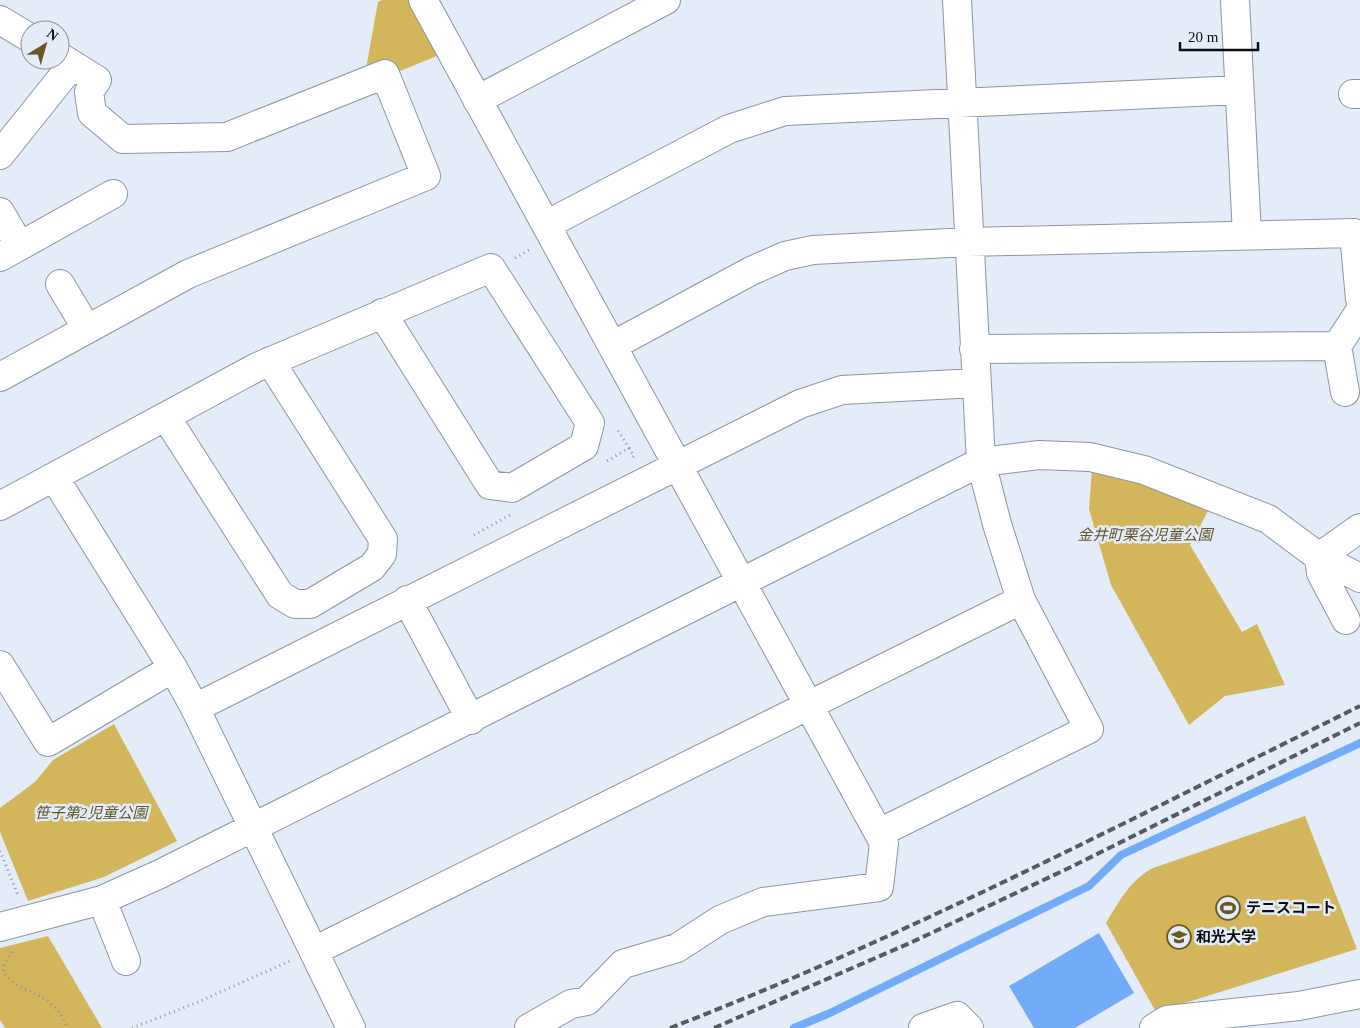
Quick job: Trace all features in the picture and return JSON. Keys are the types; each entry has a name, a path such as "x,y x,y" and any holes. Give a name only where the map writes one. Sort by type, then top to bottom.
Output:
{"street":[{"path":"423,0 884,843 879,887 763,902 720,920 677,948 623,964 587,1001 571,1004 529,1028"},
{"path":"477,100 666,0"},
{"path":"879,833 1088,729 1021,600 997,524 981,462 958,0"},
{"path":"1235,0 1247,236"},
{"path":"0,20 20,32"},
{"path":"0,376 188,274 426,176 413,113 385,74 227,137 122,139 92,113 89,92 97,80 70,63"},
{"path":"0,155 60,70"},
{"path":"546,225 729,129 785,111 1239,90"},
{"path":"0,212 10,252 113,194"},
{"path":"612,346 751,271 785,256 813,250 969,242 1354,233 1360,298"},
{"path":"0,506 270,361 382,313 491,268 590,423 584,446 512,488 490,485 382,313"},
{"path":"60,284 87,329"},
{"path":"1345,392 1337,346 1360,310"},
{"path":"974,349 1337,346"},
{"path":"166,417 280,595 295,604 310,604 372,567 382,554 383,539 270,361"},
{"path":"195,708 800,404 842,390 976,383"},
{"path":"0,927 102,900 160,874 471,720 741,581 981,462 1038,455 1090,457 1144,470 1268,520 1319,557 1360,578"},
{"path":"54,477 173,668 195,708 351,1028"},
{"path":"1319,557 1360,528"},
{"path":"1319,557 1321,573 1346,620"},
{"path":"407,600 471,720"},
{"path":"314,951 1021,600"},
{"path":"0,666 48,742 173,668"},
{"path":"102,900 126,961"},
{"path":"1154,1028 1166,1020 1299,1006 1360,994"},
{"path":"923,1028 957,1016 969,1028"}],"path":[{"path":"629,448 634,456 630,459"},
{"path":"132,1028 198,1002 314,951"}],"green space":[{"path":"382,0 408,0 439,55 393,74 365,74 378,2"},
{"name":"金井町栗谷児童公園","path":"1092,470 1134,480 1208,511 1190,545 1242,632 1257,624 1285,685 1225,696 1189,725 1111,585 1089,509"},
{"name":"笹子第2児童公園","path":"114,724 177,841 104,877 28,901 0,832 0,808 35,782 53,760"},
{"name":"テニスコート","path":"1305,816 1357,949 1156,1012 1106,923 1131,885 1153,868"},
{"path":"48,936 102,1028 5,1028 0,1020 0,948"}],"water":[{"path":"1099,933 1134,993 1075,1028 1034,1028 1009,986"}],"waterway":[{"path":"794,1028 830,1013 1089,886 1121,855 1360,743"}],"railway":[{"path":"670,1028 758,993 932,916 1360,706"},
{"path":"714,1028 910,943 1071,867 1360,723"}],"place":[{"name":"テニスコート","path":"1228,908"},
{"name":"和光大学","path":"1179,937"}]}
